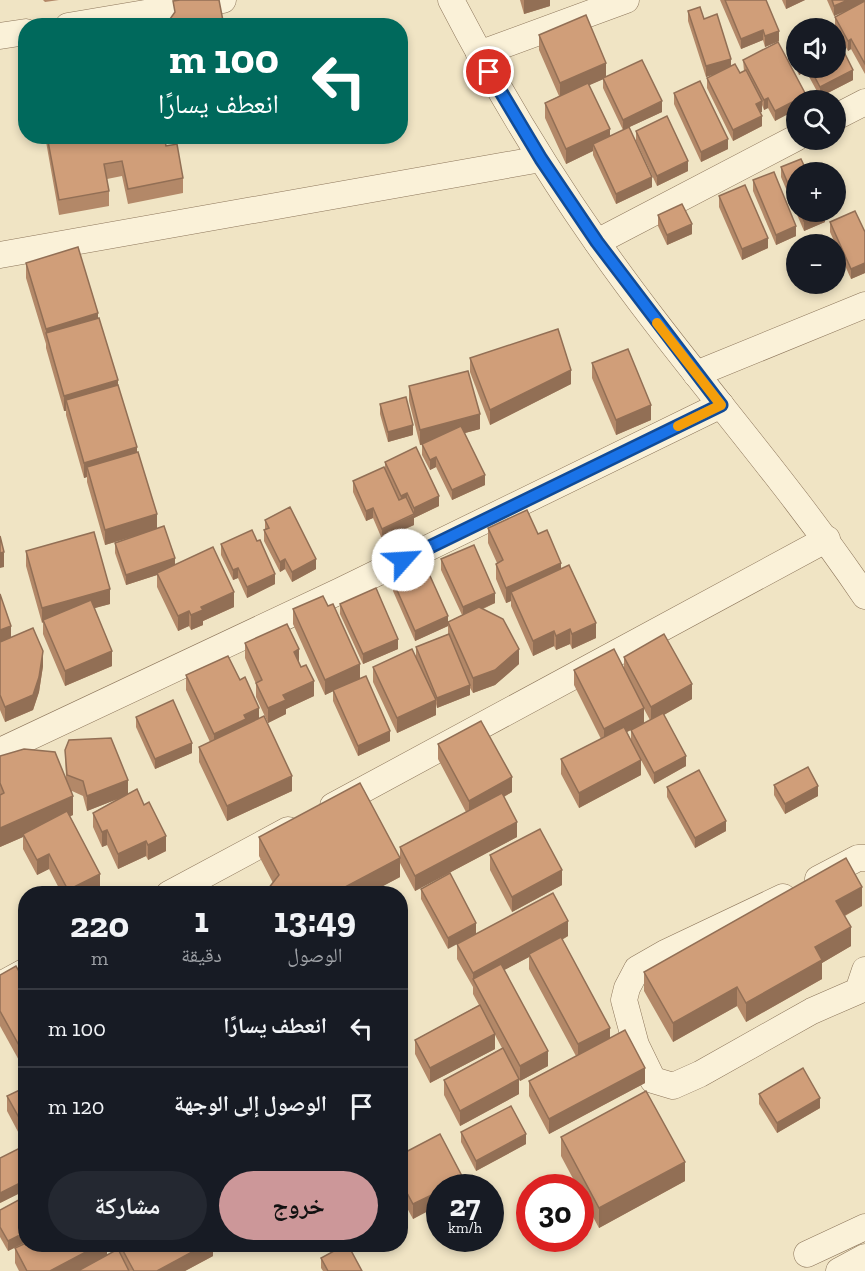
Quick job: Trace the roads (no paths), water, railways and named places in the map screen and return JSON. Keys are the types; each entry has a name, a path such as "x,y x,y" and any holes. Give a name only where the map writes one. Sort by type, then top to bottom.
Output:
{"street":[{"path":"116,18 223,0"},
{"path":"451,0 479,54 541,159 597,242 696,375 827,539 865,596"},
{"path":"479,54 626,0"},
{"path":"0,36 18,33"},
{"path":"846,112 865,102"},
{"path":"597,242 786,143"},
{"path":"0,255 541,159"},
{"path":"696,375 865,305"},
{"path":"0,751 351,586 721,405"},
{"path":"184,886 827,539"},
{"path":"863,988 812,1011 700,1074 673,1086 653,1080 636,1045 627,1020 624,1000 627,988 637,969 651,960 858,858 865,858"},
{"path":"0,985 18,975"},
{"path":"807,1254 865,1227"},
{"path":"839,1271 865,1257"}]}
